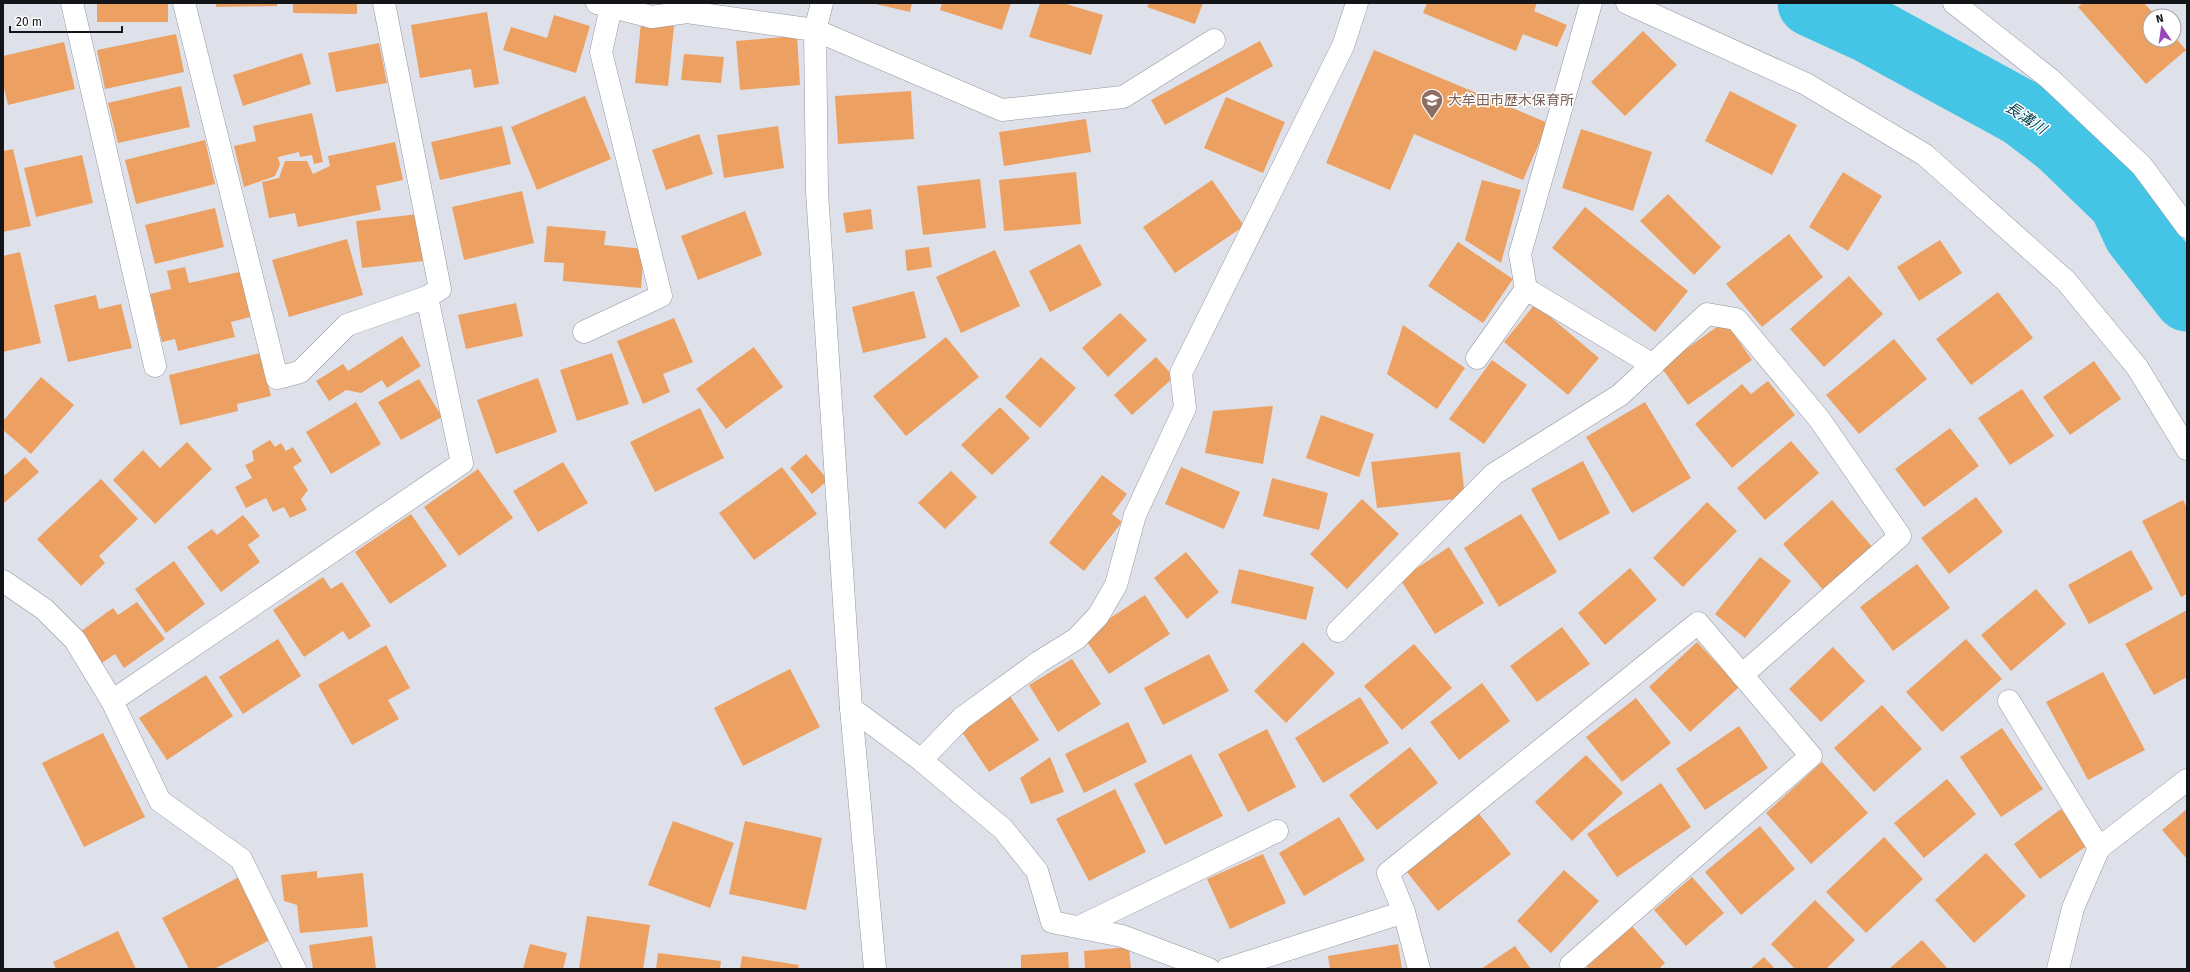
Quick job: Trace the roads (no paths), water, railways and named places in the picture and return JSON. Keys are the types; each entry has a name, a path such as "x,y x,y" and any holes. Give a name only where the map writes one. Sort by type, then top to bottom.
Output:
{"street":[{"path":"72,3 155,366"},
{"path":"184,3 277,378 300,372 347,325 427,297 440,289 384,3"},
{"path":"822,3 814,30 817,192 851,708 874,969"},
{"path":"921,760 962,718 1039,662 1076,639 1098,616 1116,585 1135,515 1185,408 1181,373 1343,46 1357,3"},
{"path":"1477,358 1526,289 1520,254 1590,3"},
{"path":"1627,3 1806,84 1925,155 2066,281 2137,367 2187,449"},
{"path":"1954,3 2050,79 2142,166 2187,227"},
{"path":"584,332 661,296 600,52 604,5 652,17 687,12 814,30 1002,110 1124,97 1214,40"},
{"path":"1526,289 1652,365"},
{"path":"112,701 462,463 427,297"},
{"path":"1338,631 1494,474 1620,395 1707,314 1736,319 1820,420 1900,536 1742,675"},
{"path":"3,581 44,609 75,640 112,701 160,802 241,859 296,969"},
{"path":"1419,969 1404,912 1388,873 1698,624 1811,756 1571,965"},
{"path":"2008,701 2099,848"},
{"path":"851,708 921,760 1003,829 1037,871 1052,922 1122,936 1209,969"},
{"path":"2058,969 2073,908 2099,848 2187,780"},
{"path":"1079,927 1277,831"},
{"path":"1227,969 1404,912"}],"waterway":[{"name":"長溝川","path":"1811,3 1870,30 2022,113 2060,142 2122,202 2137,234 2187,298"}],"place":[{"name":"大牟田市歴木保育所","path":"1432,120"}]}
